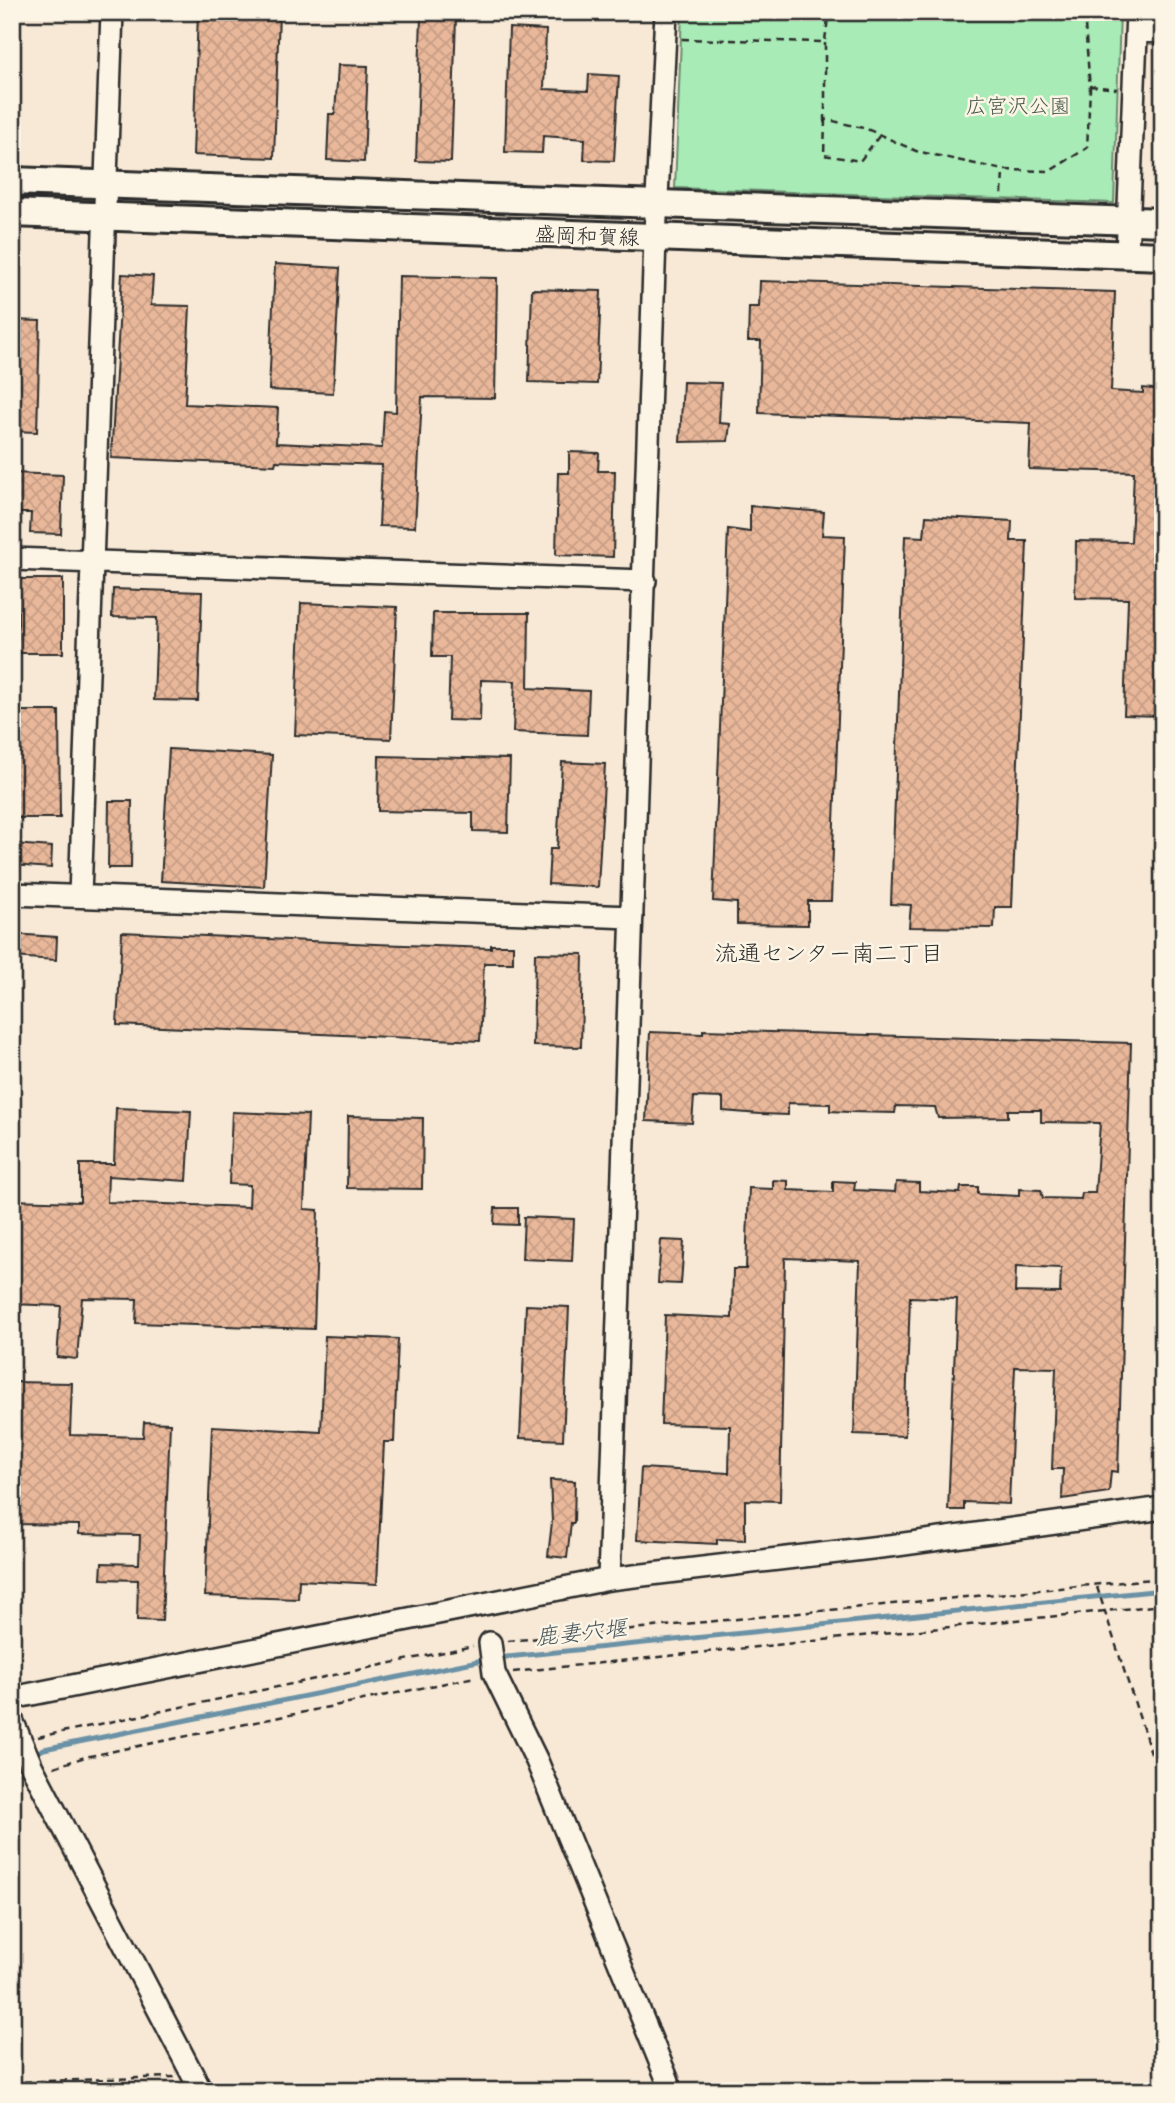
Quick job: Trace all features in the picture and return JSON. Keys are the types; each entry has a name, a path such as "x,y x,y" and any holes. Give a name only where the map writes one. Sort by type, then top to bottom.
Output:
{"main road":[{"name":"盛岡和賀線","path":"12,181 1163,222"},
{"name":"盛岡和賀線","path":"12,213 1163,256"}],"street":[{"path":"80,896 112,12"},
{"path":"609,1579 655,239 666,12"},
{"path":"1127,255 1137,22 1163,32"},
{"path":"12,559 645,581"},
{"path":"12,894 632,917"},
{"path":"12,1698 609,1579 897,1545 1163,1508"},
{"path":"493,1658 668,2081 669,2091"},
{"path":"12,1720 28,1757 196,2081"}],"path":[{"path":"829,12 825,42 824,155 860,161 880,135"},
{"path":"825,119 880,135 916,151 1003,170 1050,171 1087,148 1090,86 1084,12"},
{"path":"665,39 825,42"},
{"path":"1090,86 1134,91"},
{"path":"1001,216 1003,170"},
{"path":"28,1757 493,1658 1098,1588 1163,1578"},
{"path":"1098,1588 1163,1790"},
{"path":"28,1757 85,1757 493,1658 1105,1612 1163,1605"},
{"path":"12,2082 170,2078 196,2081"}],"green space":[{"name":"広宮沢公園","path":"682,12 1120,12 1114,203 675,188"}],"building":[{"path":"198,12 279,12 274,158 193,155"},
{"path":"421,17 456,18 451,162 416,161"},
{"path":"509,28 546,30 544,89 588,91 589,74 619,76 614,161 584,160 585,139 543,136 542,153 505,152"},
{"path":"338,65 368,66 364,162 327,160 329,114 335,114"},
{"path":"275,264 340,268 333,393 269,390"},
{"path":"122,274 153,276 151,305 190,306 185,404 278,408 276,443 382,448 384,411 396,412 399,276 497,278 495,398 422,397 415,527 379,526 382,465 276,461 275,465 111,458"},
{"path":"760,281 1115,292 1111,391 1143,393 1143,388 1163,390 1163,716 1124,715 1128,599 1075,598 1076,541 1131,542 1134,472 1029,469 1031,423 759,413 761,341 748,341 749,307 759,307"},
{"path":"532,289 601,291 597,384 529,382"},
{"path":"12,320 40,321 37,432 12,431"},
{"path":"683,382 721,383 719,423 730,424 728,441 680,442"},
{"path":"569,452 599,453 598,471 615,471 613,557 556,555 558,473 569,473"},
{"path":"12,473 63,475 61,534 30,533 31,513 12,513"},
{"path":"750,506 824,512 822,535 845,536 831,901 808,901 808,925 737,924 737,903 713,901 728,529 750,532"},
{"path":"926,516 1012,521 1011,541 1027,541 1012,907 995,907 994,928 909,927 911,905 891,904 905,536 924,537"},
{"path":"18,579 63,579 63,653 18,653"},
{"path":"113,589 202,592 198,701 154,700 157,618 112,617"},
{"path":"301,603 397,607 391,739 295,735"},
{"path":"433,613 529,613 528,688 589,691 587,735 513,732 515,681 481,680 480,721 448,720 450,657 432,657"},
{"path":"12,711 59,711 60,818 12,818"},
{"path":"169,749 272,755 264,887 161,881"},
{"path":"379,756 510,759 508,832 473,831 473,813 378,811"},
{"path":"562,762 605,764 598,887 548,884 550,849 557,849"},
{"path":"109,801 132,801 131,868 108,868"},
{"path":"13,844 52,847 51,868 12,865"},
{"path":"122,932 491,948 491,945 513,945 513,963 484,963 480,1041 117,1025"},
{"path":"12,934 57,937 56,960 12,957"},
{"path":"535,953 583,954 581,1047 533,1046"},
{"path":"703,1030 1131,1043 1118,1472 1111,1471 1109,1492 1062,1499 1063,1469 1052,1469 1056,1368 1015,1367 1009,1504 964,1502 964,1510 948,1510 957,1299 910,1297 905,1436 854,1434 860,1261 785,1258 780,1501 745,1500 745,1540 717,1539 717,1544 637,1540 641,1468 729,1473 730,1426 661,1424 665,1315 732,1318 733,1269 746,1269 749,1188 773,1189 773,1180 788,1181 788,1190 833,1192 833,1181 855,1182 854,1190 895,1192 896,1182 919,1183 919,1191 960,1193 961,1187 978,1187 978,1194 1019,1196 1019,1189 1041,1190 1043,1198 1081,1199 1082,1193 1095,1193 1100,1123 1041,1122 1041,1110 1008,1110 1008,1117 938,1118 935,1107 896,1106 895,1113 849,1112 830,1111 830,1104 788,1103 788,1115 760,1114 723,1111 723,1098 694,1097 692,1123 646,1121 650,1032 703,1034","holes":["1016,1266 1061,1268 1060,1293 1015,1292"]},
{"path":"116,1108 191,1111 187,1181 108,1176 107,1202 249,1207 250,1185 229,1184 232,1112 308,1115 304,1209 318,1210 314,1329 136,1323 137,1299 82,1298 77,1359 57,1357 61,1306 12,1304 12,1200 80,1202 80,1164 114,1164"},
{"path":"348,1116 423,1118 422,1189 347,1188"},
{"path":"495,1208 518,1208 518,1225 494,1224"},
{"path":"524,1217 574,1219 572,1261 522,1259"},
{"path":"661,1240 684,1241 681,1284 658,1283"},
{"path":"526,1305 569,1307 563,1440 520,1438"},
{"path":"325,1336 398,1339 394,1442 384,1442 377,1584 299,1580 298,1599 205,1596 212,1426 321,1432"},
{"path":"12,1382 72,1383 70,1435 143,1437 144,1422 170,1423 162,1621 137,1620 138,1580 101,1579 102,1563 139,1564 140,1535 79,1534 79,1525 12,1524"},
{"path":"550,1480 575,1481 574,1523 571,1523 567,1558 548,1556 552,1522"}],"waterway":[{"name":"鹿妻穴堰","path":"497,1658 1163,1590"},
{"name":"鹿妻穴堰","path":"32,1755 44,1749 488,1659"},
{"name":"鹿妻穴堰","path":"12,1763 23,1759"}],"district":[{"name":"流通センター南二丁目","path":"829,953"}]}
